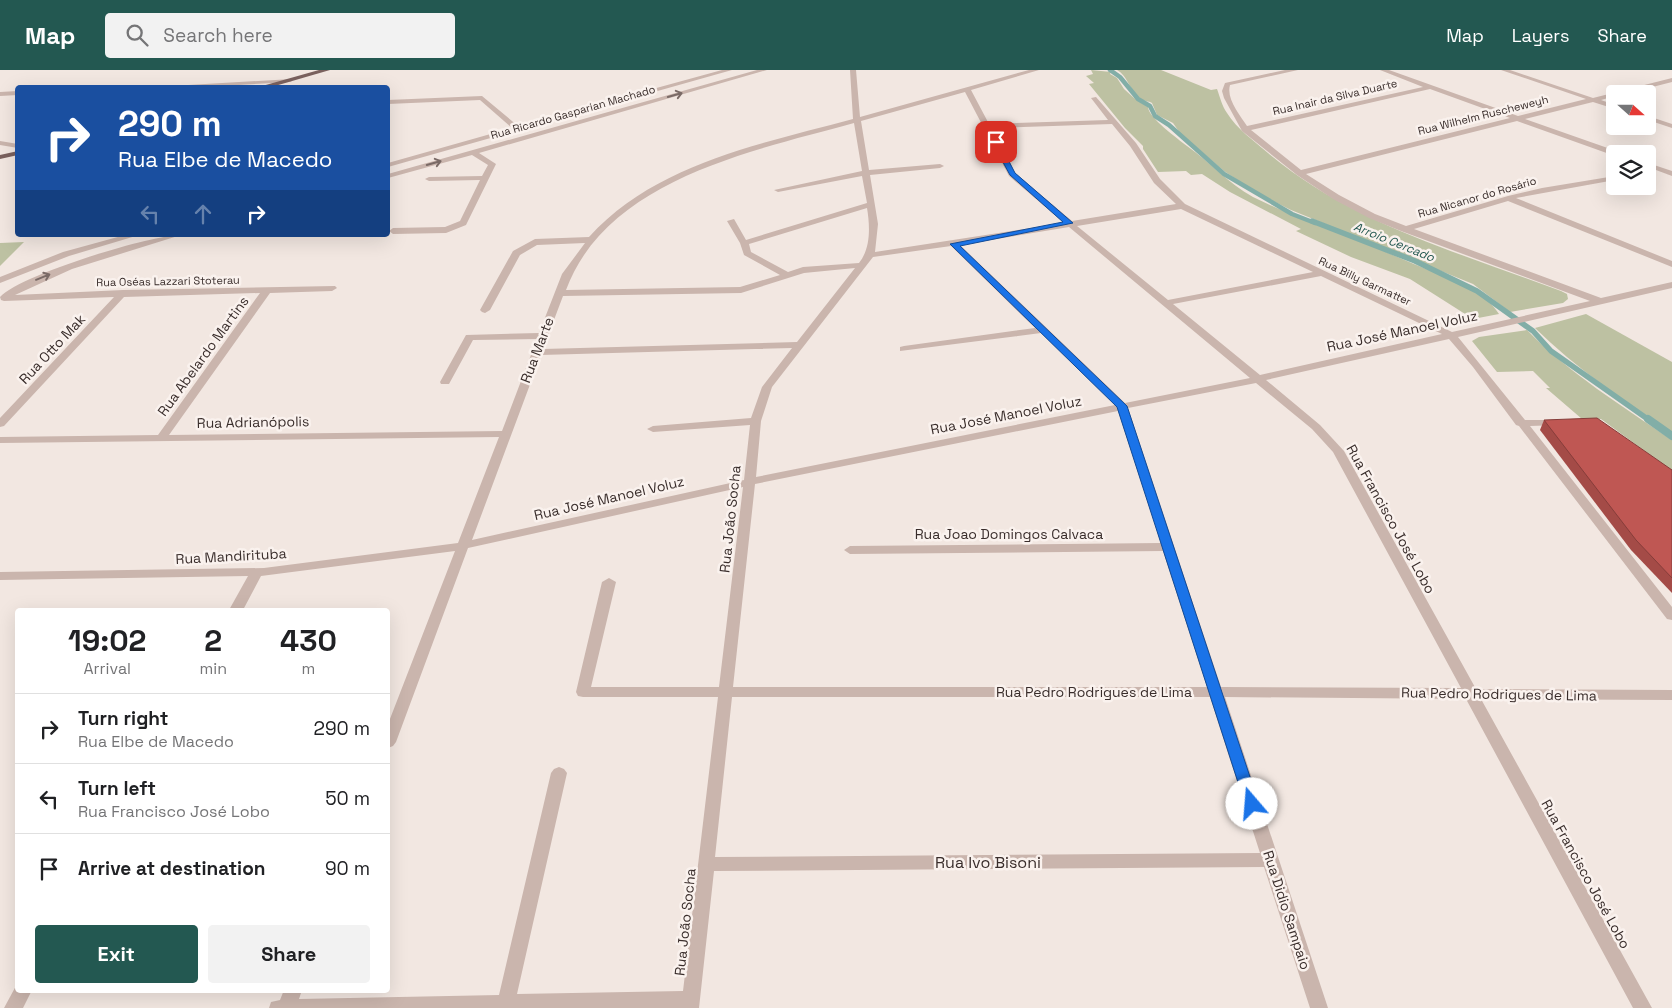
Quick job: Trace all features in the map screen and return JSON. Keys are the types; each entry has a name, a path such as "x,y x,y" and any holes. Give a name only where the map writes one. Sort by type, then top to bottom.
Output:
{"main road":[{"path":"270,85 327,70"},
{"path":"0,157 15,153"}],"street":[{"name":"Rua Ricardo Gasparian Machado","path":"390,164 729,70"},
{"name":"Rua Ricardo Gasparian Machado","path":"390,175 764,70"},
{"path":"853,70 857,119 874,224 867,260"},
{"name":"Rua Marte","path":"390,737 567,274 600,231 645,195 675,177 724,157 1036,70"},
{"path":"1295,70 1227,84 1225,90 1227,98 1246,129 1300,173 1336,197 1372,216 1601,301"},
{"path":"1383,70 1606,150"},
{"path":"1504,70 1606,104"},
{"path":"194,85 290,80"},
{"name":"Rua Wilhelm Ruscheweyh","path":"1300,173 1672,80"},
{"name":"Rua Inair da Silva Duarte","path":"1246,129 1430,87"},
{"name":"Rua Francisco José Lobo","path":"966,89 988,126 1012,174 1316,427 1338,452 1643,1008"},
{"path":"0,94 15,93"},
{"path":"390,102 482,98 517,129"},
{"name":"Rua Billy Garmatter","path":"1094,98 1133,145 1157,181 1182,206 1320,274 1451,335 1477,365 1672,616"},
{"path":"1656,121 1672,126"},
{"path":"988,126 1113,122"},
{"path":"0,143 15,146"},
{"path":"394,232 446,230 463,223 492,164 473,152"},
{"path":"778,190 865,173 940,166"},
{"path":"1668,170 1672,174"},
{"path":"429,179 485,178"},
{"name":"Rua Nicanor do Rosário","path":"1404,229 1508,198 1606,180"},
{"path":"1508,198 1672,264"},
{"path":"744,242 870,205"},
{"path":"560,293 741,290 803,270 1069,223 1182,206"},
{"path":"731,221 744,242 747,253 787,275"},
{"path":"0,280 66,254 128,237"},
{"path":"2,299 34,281 83,261 171,237"},
{"path":"485,310 516,253 535,242 592,240"},
{"name":"Rua Didio Sampaio","path":"954,244 1122,406 1319,1008"},
{"name":"Rua João Socha","path":"690,1003 756,421 768,387 867,260"},
{"path":"1166,303 1320,274"},
{"name":"Rua José Manoel Voluz","path":"462,546 749,482 1258,379 1672,285"},
{"name":"Rua Oséas Lazzari Stoterau","path":"2,299 123,293 332,288"},
{"name":"Rua Abelardo Martins","path":"161,438 267,290"},
{"name":"Rua Otto Mak","path":"0,424 123,293"},
{"path":"904,349 1042,330"},
{"path":"446,382 470,336 543,336"},
{"path":"537,352 799,345"},
{"path":"653,429 756,421"},
{"path":"1520,422 1570,422"},
{"name":"Rua Adrianópolis","path":"0,440 506,434"},
{"name":"Rua Mandirituba","path":"0,576 257,572 462,546"},
{"name":"Rua Joao Domingos Calvaca","path":"850,550 1168,547"},
{"path":"237,608 257,572"},
{"name":"Rua Pedro Rodrigues de Lima","path":"609,582 583,692 1216,692 1672,695"},
{"path":"506,1003 559,773"},
{"name":"Rua Ivo Bisoni","path":"706,864 1271,860"},
{"path":"13,1008 21,993"},
{"path":"286,1008 292,993"},
{"path":"278,1008 506,1003 690,1003"}],"green space":[{"path":"1091,70 1111,72 1110,74 1117,78 1124,89 1148,107 1149,111 1164,128 1235,185 1253,197 1289,214 1363,242 1462,284 1487,300 1499,314 1473,319 1410,279 1351,257 1296,231 1301,229 1230,192 1202,174 1191,175 1186,171 1158,172 1143,146 1125,128 1089,84 1094,83 1086,76 1093,74"},
{"path":"1117,70 1161,70 1211,90 1217,89 1225,110 1246,134 1300,177 1335,199 1408,234 1561,291 1567,294 1568,299 1563,303 1510,312 1473,284 1291,210 1257,193 1224,171 1180,133 1173,123 1157,115 1152,103 1142,100 1134,92 1124,76"},
{"path":"24,242 0,266 0,243"},
{"path":"1586,314 1672,362 1672,432 1601,384 1535,328"},
{"path":"1527,330 1578,375 1672,440 1672,471 1601,419 1582,419 1546,388 1550,388 1533,371 1497,372 1472,341 1479,337"}],"building":[{"path":"1597,418 1672,470 1672,578 1636,540 1544,420"}],"waterway":[{"name":"Arroio Cercado","path":"1110,70 1120,77 1138,99 1150,106 1155,116 1169,125 1224,174 1292,214 1315,223"},
{"name":"Arroio Cercado","path":"1312,221 1415,261 1477,291 1533,331 1551,351 1649,420"},
{"name":"Arroio Cercado","path":"1648,419 1672,436"}],"route":[{"path":"996,142 1012,174 1022,185 1069,223 954,244 1122,406 1252,804"}]}
